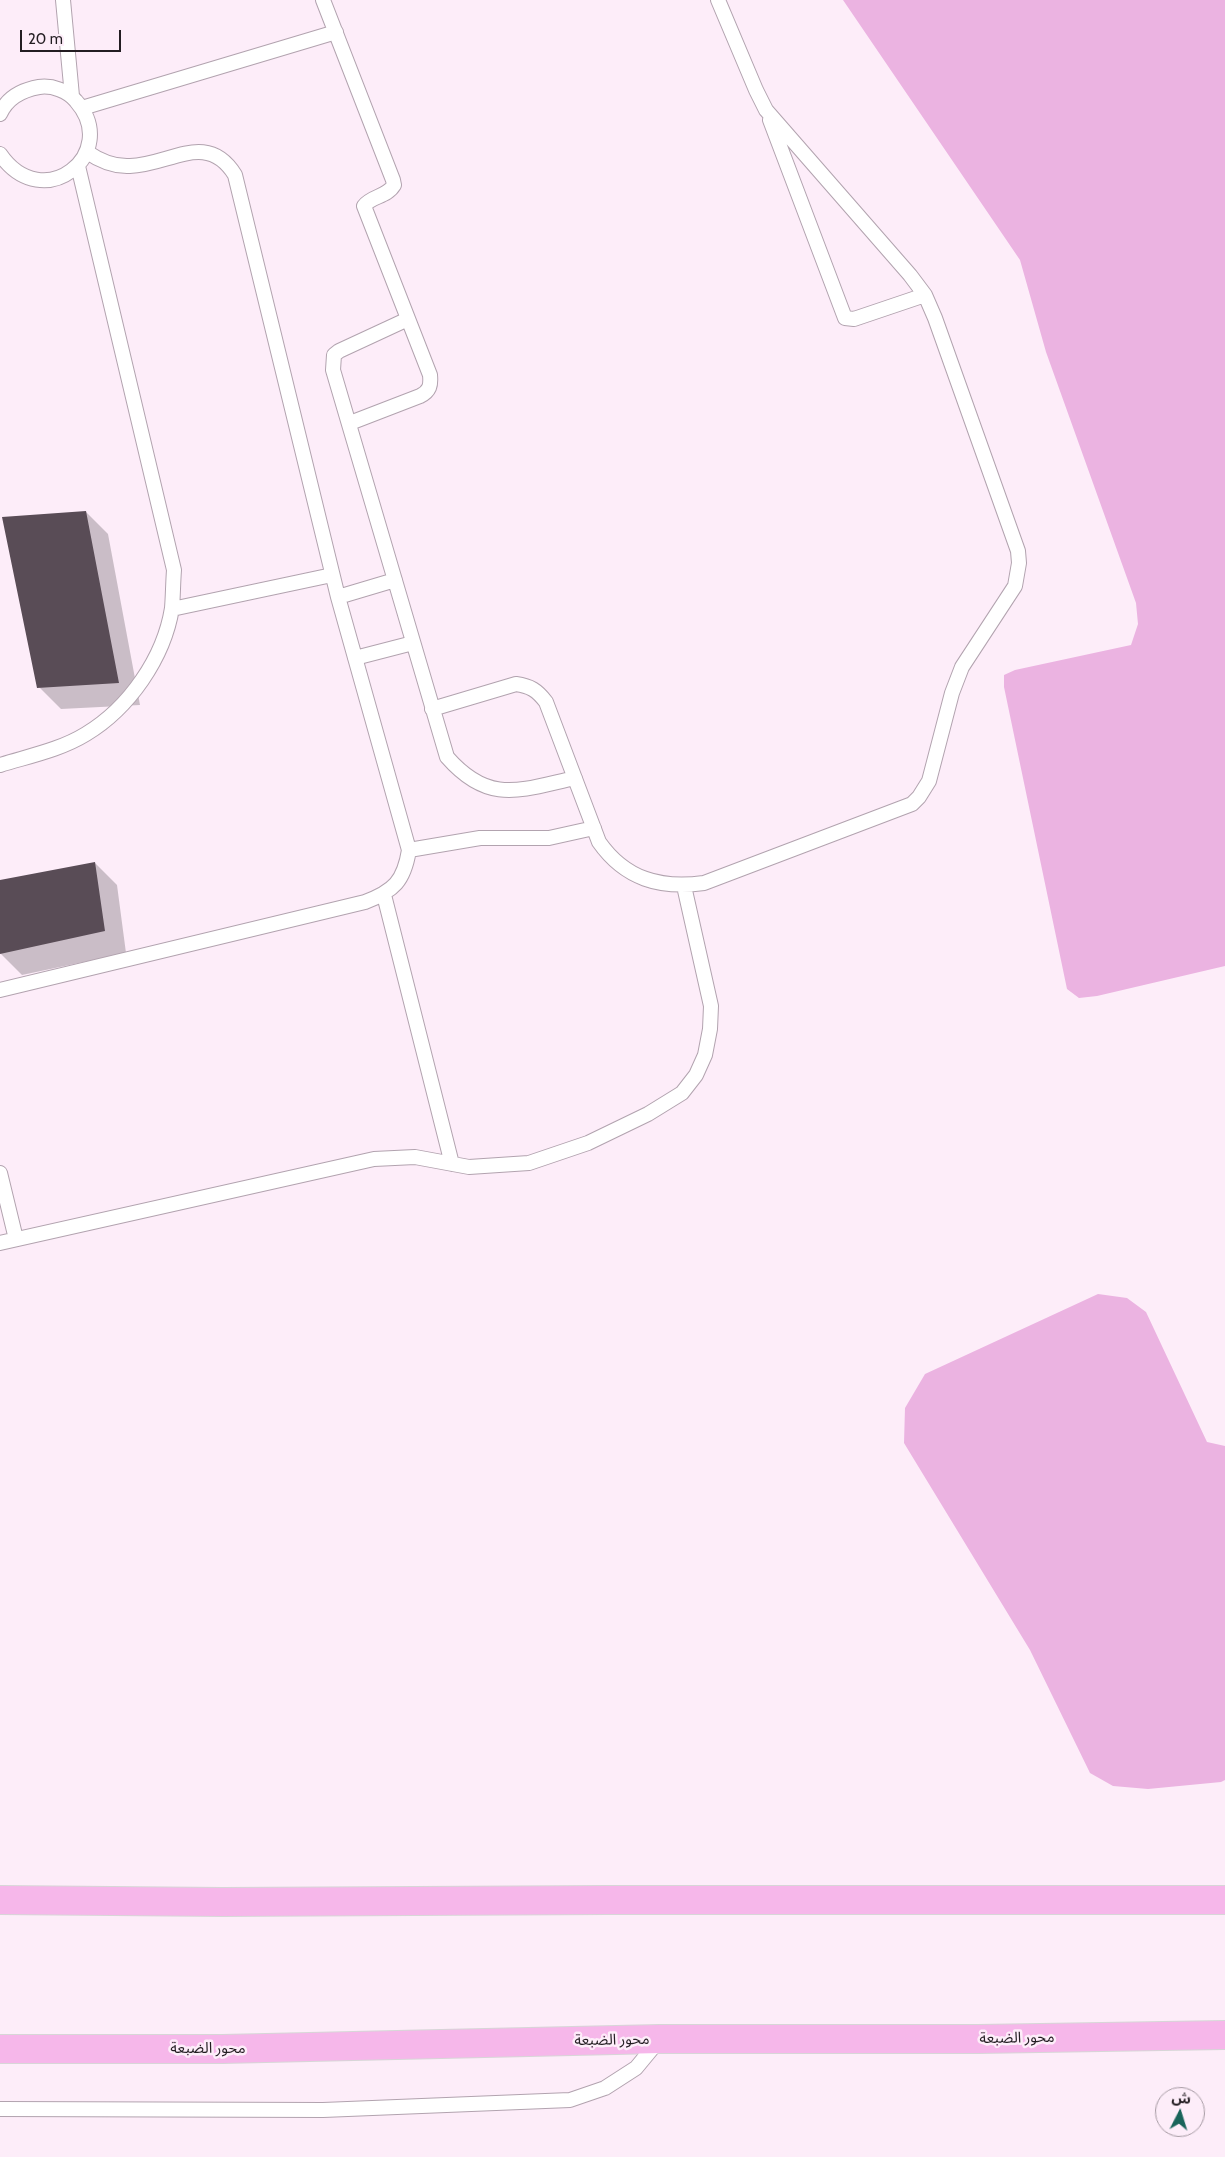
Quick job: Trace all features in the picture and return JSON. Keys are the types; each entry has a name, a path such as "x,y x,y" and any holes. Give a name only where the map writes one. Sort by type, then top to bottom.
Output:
{"highway":[{"path":"0,1900 233,1902 1225,1900"},
{"name":"محور الضبعة","path":"0,2049 222,2049 660,2039 978,2039 1225,2035"}],"lane":[{"path":"62,0 72,96"},
{"path":"323,0 393,180 394,185 391,191 367,202 364,206 430,375 431,384 427,392 350,423"},
{"path":"718,0 766,110 842,315 849,320 854,319 925,296"},
{"path":"82,108 336,32"},
{"path":"0,114 2,108 13,97 27,89 42,86 58,89 72,96 82,108 89,122 90,137 87,152 78,166 66,175 52,180 36,180 4,169 0,154"},
{"path":"432,709 504,686 516,684 528,686 539,692 546,702 594,828 604,849 621,867 663,884 684,886 713,879 912,804 929,781 952,693 962,666 1015,586 1018,574 1018,551 935,318 925,296 910,275 766,110"},
{"path":"0,990 366,902 384,895 397,884 406,868 409,850 332,575 235,175 228,164 217,155 205,152 132,166 100,161 87,152"},
{"path":"0,765 51,750 86,734 117,710 142,680 160,646 172,609 174,570 78,166"},
{"path":"408,319 334,355 333,370 447,757 461,773 478,785 499,790 520,790 575,778"},
{"path":"172,609 332,575"},
{"path":"338,597 394,580"},
{"path":"355,658 412,643"},
{"path":"409,850 480,838 549,838 594,828"},
{"path":"0,1242 374,1159 415,1157 469,1167 529,1163 588,1143 648,1114 682,1093 696,1075 705,1055 710,1029 711,1006 684,886"},
{"path":"384,895 452,1164"},
{"path":"0,1173 16,1239"},
{"path":"0,2109 324,2110 570,2100 606,2088 636,2068 660,2039"}],"shaded area":[{"path":"843,0 1225,0 1225,966 1097,996 1079,998 1067,989 1004,687 1004,675 1015,670 1131,645 1138,624 1136,603 1046,352 1020,260"},
{"path":"1098,1294 1127,1298 1146,1312 1207,1442 1225,1446 1225,1780 1221,1782 1148,1789 1113,1786 1090,1773 1030,1650 904,1443 905,1408 925,1374"}],"building":[{"path":"86,511 119,683 37,688 2,517"},
{"path":"95,862 105,931 0,954 0,880"}]}
